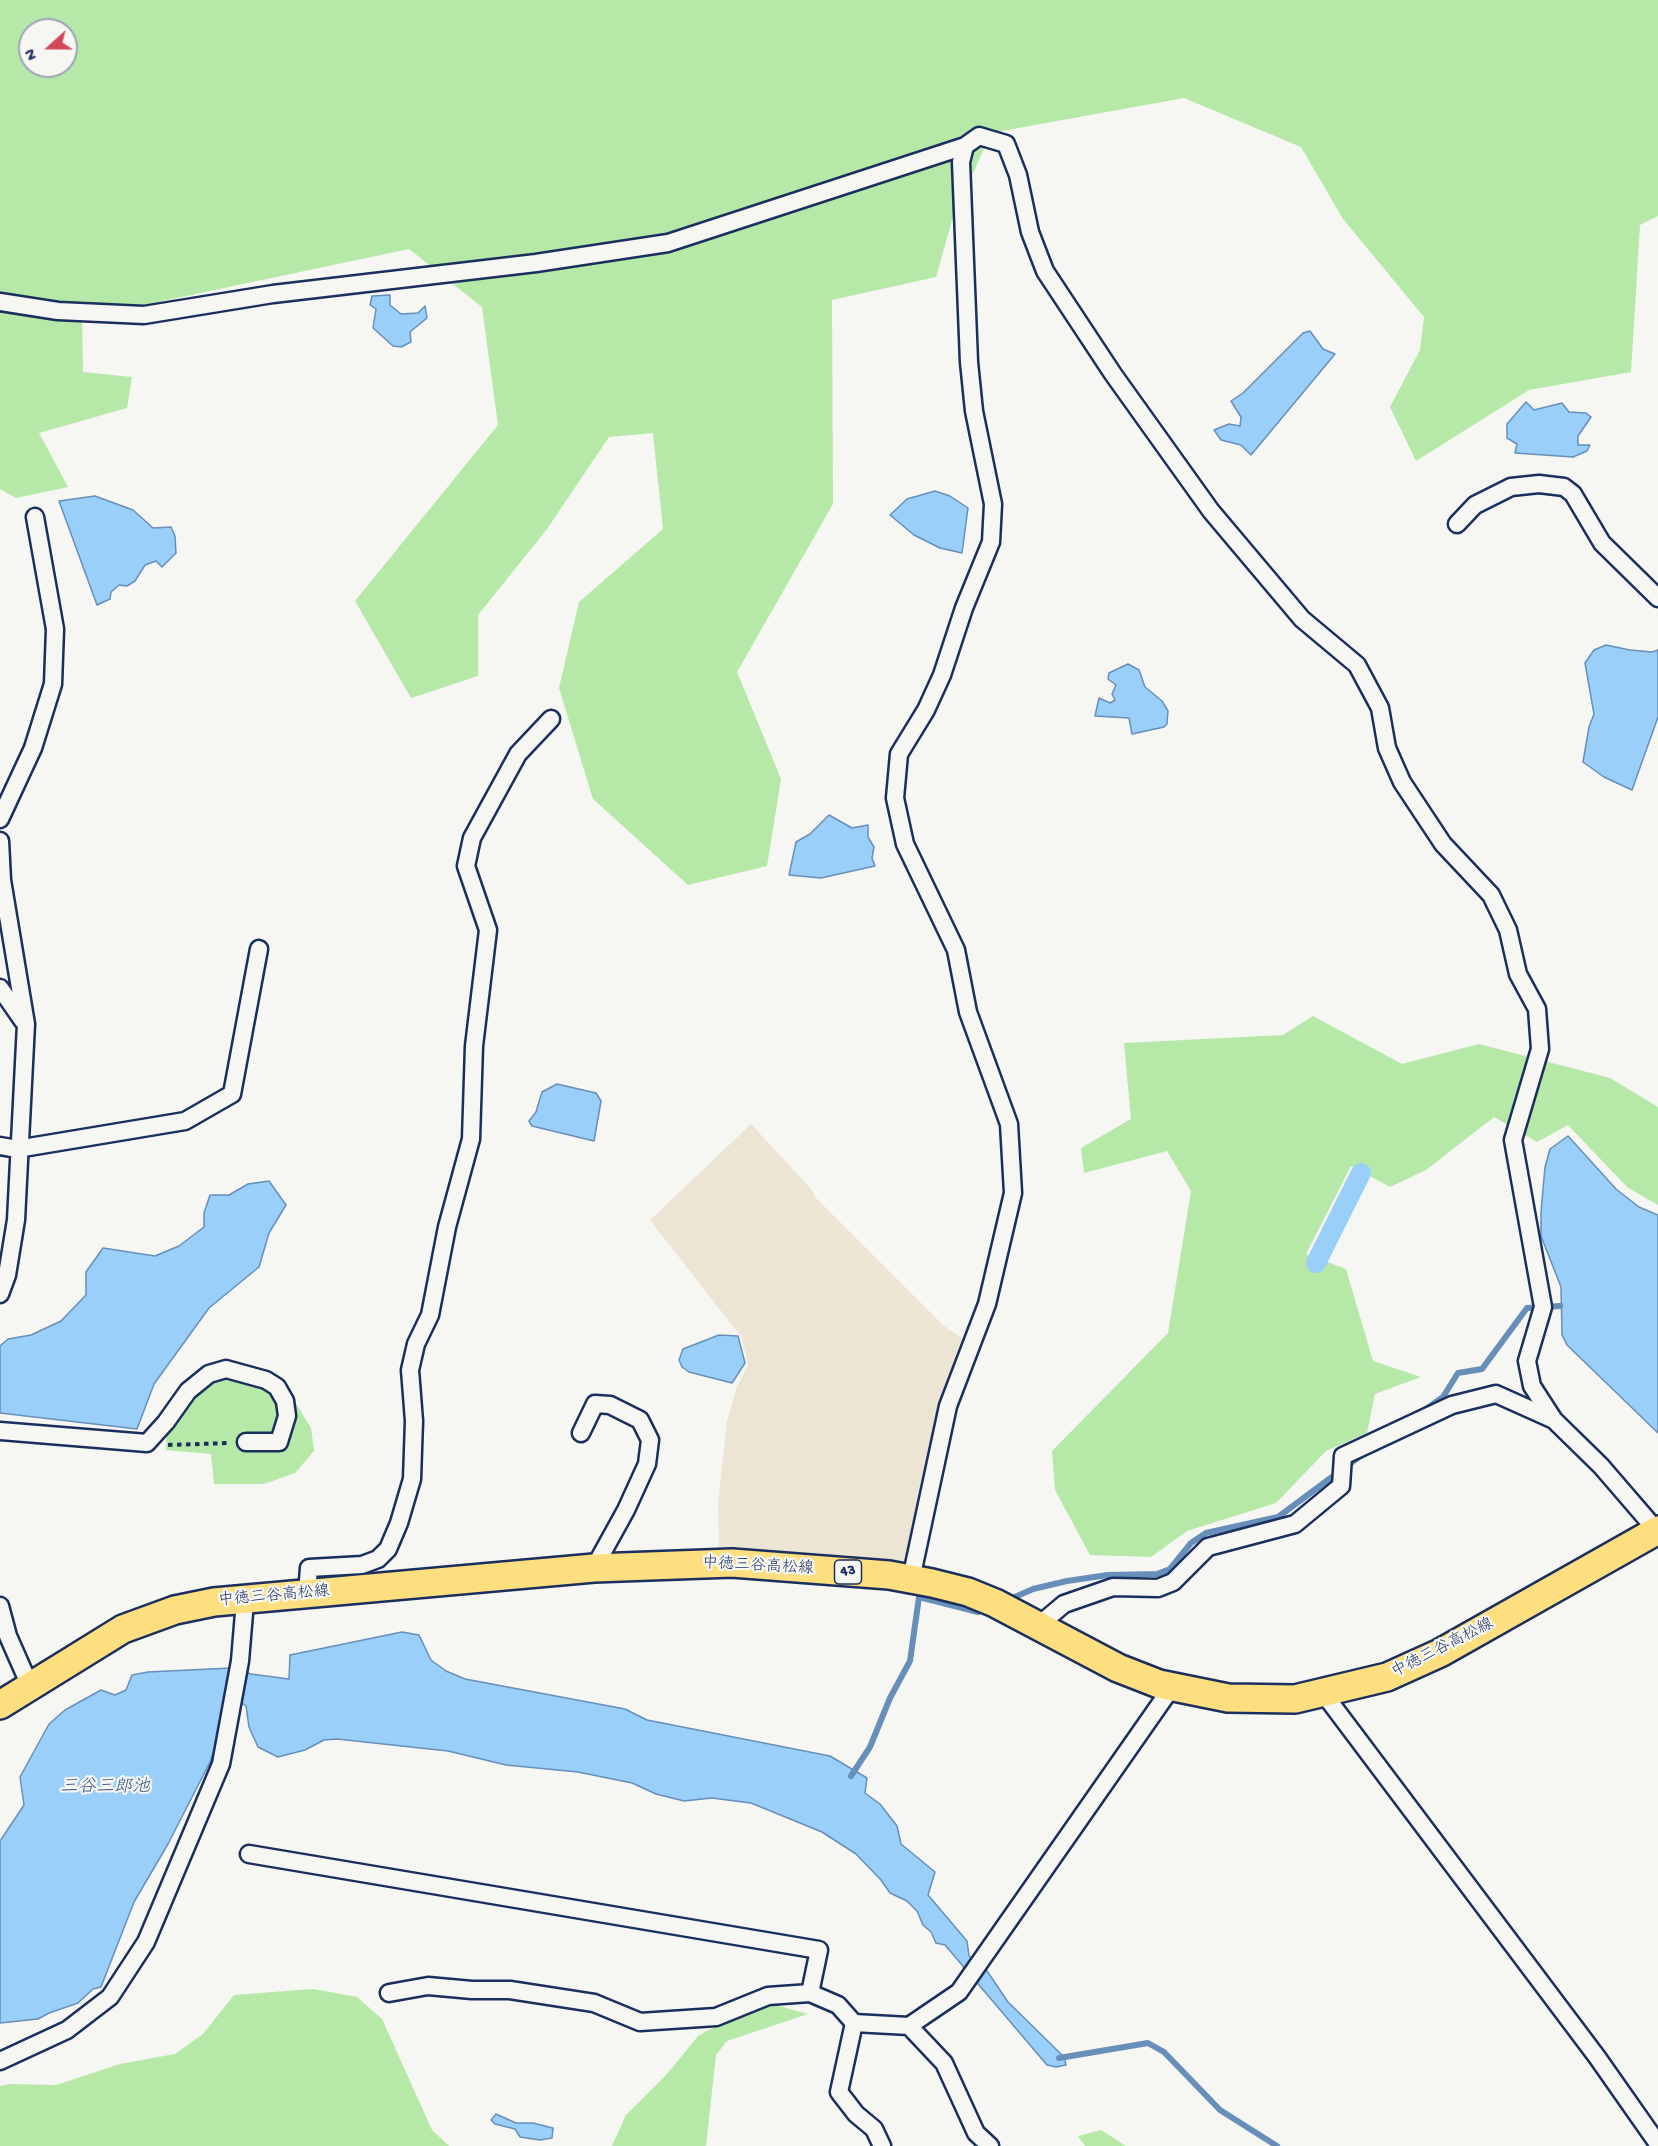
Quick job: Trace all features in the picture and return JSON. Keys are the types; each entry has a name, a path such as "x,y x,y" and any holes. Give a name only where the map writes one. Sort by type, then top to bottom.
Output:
{"main road":[{"name":"中徳三谷高松線","path":"0,1704 97,1643 131,1625 175,1610 241,1598 594,1568 732,1563 911,1579 968,1592 1038,1625 1118,1668 1172,1687 1228,1698 1263,1700 1323,1694 1387,1677 1440,1653 1657,1530"}],"street":[{"path":"0,302 58,310 144,315 273,294 536,263 668,243 965,146 980,136 1006,144 1018,175 1030,232 1045,271 1113,374 1211,511 1302,619 1358,665 1380,708 1387,748 1402,782 1443,844 1491,895 1508,930 1518,974 1536,1009 1540,1049 1513,1140 1543,1307 1527,1361 1532,1386 1554,1420 1601,1466 1657,1530"},
{"path":"911,1579 948,1406 987,1304 1013,1193 1009,1124 969,1012 956,950 905,844 895,798 899,754 942,675 964,608 991,542 993,504 974,411 969,362 961,162 965,146"},
{"path":"1457,524 1475,505 1511,487 1539,483 1564,487 1573,494 1602,543 1658,598"},
{"path":"0,819 33,748 53,684 55,628 35,517"},
{"path":"307,1593 309,1568 362,1565 378,1559 388,1549 399,1523 412,1479 414,1421 410,1370 417,1344 430,1315 447,1227 471,1139 474,1046 488,930 466,866 472,838 518,754 551,719"},
{"path":"0,841 2,880 26,1024 17,1149 16,1220 7,1275 0,1294"},
{"path":"0,1146 17,1149 185,1121 232,1094 259,949"},
{"path":"0,988 26,1024"},
{"path":"0,1431 147,1443 166,1422 188,1391 209,1374 226,1369 266,1380 277,1387 285,1401 287,1416 284,1432 279,1442 246,1442"},
{"path":"1038,1625 1064,1604 1113,1587 1158,1588 1173,1582 1208,1547 1295,1524 1341,1486 1343,1456 1452,1405 1496,1394 1554,1420"},
{"path":"581,1433 595,1404 610,1405 640,1420 650,1440 643,1473 626,1510 594,1568"},
{"path":"0,2061 67,2030 110,1997 146,1942 221,1764 240,1661 244,1613 241,1598"},
{"path":"0,1606 8,1636 30,1686"},
{"path":"389,1993 428,1986 472,1990 510,1990 594,2003 640,2022 716,2017 768,1996 810,1993 838,2005 854,2023 909,2026 959,1992 1172,1687"},
{"path":"1323,1694 1597,2057 1658,2144"},
{"path":"249,1854 819,1950 810,1993"},
{"path":"854,2023 839,2092 856,2114 874,2128 882,2146"},
{"path":"909,2026 944,2063 976,2133 990,2146"}],"path":[{"path":"147,1443 189,1446 246,1442"}],"shaded area":[{"path":"751,1124 813,1191 814,1196 944,1326 962,1338 934,1421 928,1477 911,1555 900,1568 719,1549 718,1503 727,1421 736,1389 748,1365 742,1338 650,1220"}],"green space":[{"path":"0,0 1658,0 1658,216 1640,225 1631,372 1529,390 1416,461 1390,407 1420,350 1424,317 1343,219 1301,147 1184,98 991,133 952,220 936,277 832,300 833,504 737,672 781,779 767,866 688,885 593,799 559,688 579,602 663,529 653,433 609,437 547,529 478,615 478,676 411,698 355,601 498,425 482,307 409,249 82,318 83,372 132,377 127,408 39,433 68,487 16,498 0,489"},
{"path":"1313,1016 1402,1064 1479,1044 1610,1078 1658,1107 1658,1205 1627,1187 1568,1125 1537,1142 1494,1117 1426,1170 1390,1187 1351,1166 1306,1254 1346,1269 1373,1361 1421,1377 1375,1394 1367,1433 1326,1451 1276,1503 1187,1531 1151,1557 1090,1555 1055,1490 1052,1451 1168,1333 1191,1191 1167,1151 1084,1173 1081,1148 1131,1119 1124,1043 1283,1035"},
{"path":"213,1374 268,1387 297,1405 311,1428 314,1451 295,1473 264,1484 214,1484 211,1454 166,1450 167,1426"},
{"path":"313,1989 357,1997 382,2019 432,2130 449,2146 0,2146 0,2086 10,2084 56,2085 120,2064 175,2054 203,2034 234,1995"},
{"path":"776,2005 808,2014 727,2041 716,2055 706,2146 612,2146 626,2115 667,2074 698,2036 734,2016"},
{"path":"1101,2130 1126,2146 1085,2146 1078,2136"}],"water":[{"path":"390,295 390,305 401,314 418,313 425,306 427,318 410,332 411,342 401,347 393,346 373,328 376,309 370,305 372,296"},
{"path":"1310,331 1323,349 1335,354 1251,455 1241,445 1221,440 1214,430 1229,424 1240,426 1241,417 1231,401 1243,393 1303,333"},
{"path":"1526,402 1534,410 1562,403 1569,412 1586,413 1591,417 1578,436 1578,445 1590,445 1587,451 1573,457 1515,453 1517,444 1507,438 1507,424"},
{"path":"935,491 950,496 968,508 962,553 940,548 914,535 890,515 907,499"},
{"path":"95,496 133,510 153,528 171,527 175,536 176,553 162,567 156,561 145,565 135,581 127,586 119,585 111,592 110,599 97,605 59,501"},
{"path":"1606,645 1630,650 1652,652 1658,650 1658,717 1632,790 1604,777 1583,762 1589,727 1594,714 1585,663 1594,650"},
{"path":"1128,664 1139,670 1145,687 1162,701 1168,711 1167,724 1164,727 1132,734 1129,718 1095,716 1099,698 1110,703 1115,700 1112,694 1116,685 1108,679 1109,673"},
{"path":"829,815 852,828 868,825 868,837 874,847 872,858 875,866 821,878 789,875 796,842 810,834"},
{"path":"557,1084 596,1093 601,1101 594,1141 532,1126 529,1121 536,1112 542,1092"},
{"path":"1568,1136 1616,1189 1639,1207 1658,1215 1658,1433 1567,1345 1562,1335 1561,1287 1541,1236 1541,1212 1545,1167 1550,1149"},
{"path":"269,1181 286,1205 269,1233 259,1267 209,1308 154,1384 137,1429 0,1413 0,1346 8,1339 31,1335 61,1321 86,1295 86,1272 103,1248 155,1256 179,1246 204,1227 204,1213 210,1195 229,1195 248,1184"},
{"path":"719,1335 738,1336 745,1363 732,1383 689,1372 682,1367 679,1360 683,1349"},
{"name":"三谷三郎池","path":"402,1632 419,1635 431,1660 446,1671 465,1679 625,1709 647,1720 830,1756 867,1778 865,1793 880,1804 897,1826 901,1844 935,1872 928,1895 967,1941 969,1956 985,1968 1008,2002 1064,2057 1066,2065 1056,2067 1047,2065 945,1945 936,1943 931,1932 923,1925 917,1911 907,1901 890,1893 856,1854 822,1832 751,1803 712,1798 684,1801 656,1794 632,1783 578,1772 506,1765 448,1751 337,1739 324,1740 305,1750 278,1757 258,1747 249,1727 246,1706 239,1701 224,1701 218,1740 210,1762 168,1844 134,1902 101,1987 93,1989 78,2003 38,2019 0,2023 0,1841 24,1805 20,1777 49,1724 65,1710 101,1690 115,1695 126,1690 132,1675 148,1672 231,1668 251,1674 289,1679 290,1655"},
{"path":"496,2114 516,2123 533,2123 553,2128 552,2138 540,2140 520,2137 515,2129 495,2124 491,2120"}],"waterway":[{"path":"1316,1263 1361,1173"},
{"path":"1426,1409 1443,1397 1458,1373 1482,1369 1527,1308 1560,1306"},
{"path":"1008,1600 1033,1589 1067,1581 1108,1575 1157,1574 1170,1569 1191,1543 1206,1533 1278,1517 1363,1454"},
{"path":"851,1776 870,1747 890,1698 910,1661 919,1597 978,1612 987,1608"},
{"path":"1059,2058 1148,2043 1164,2052 1220,2110 1277,2146"}]}
